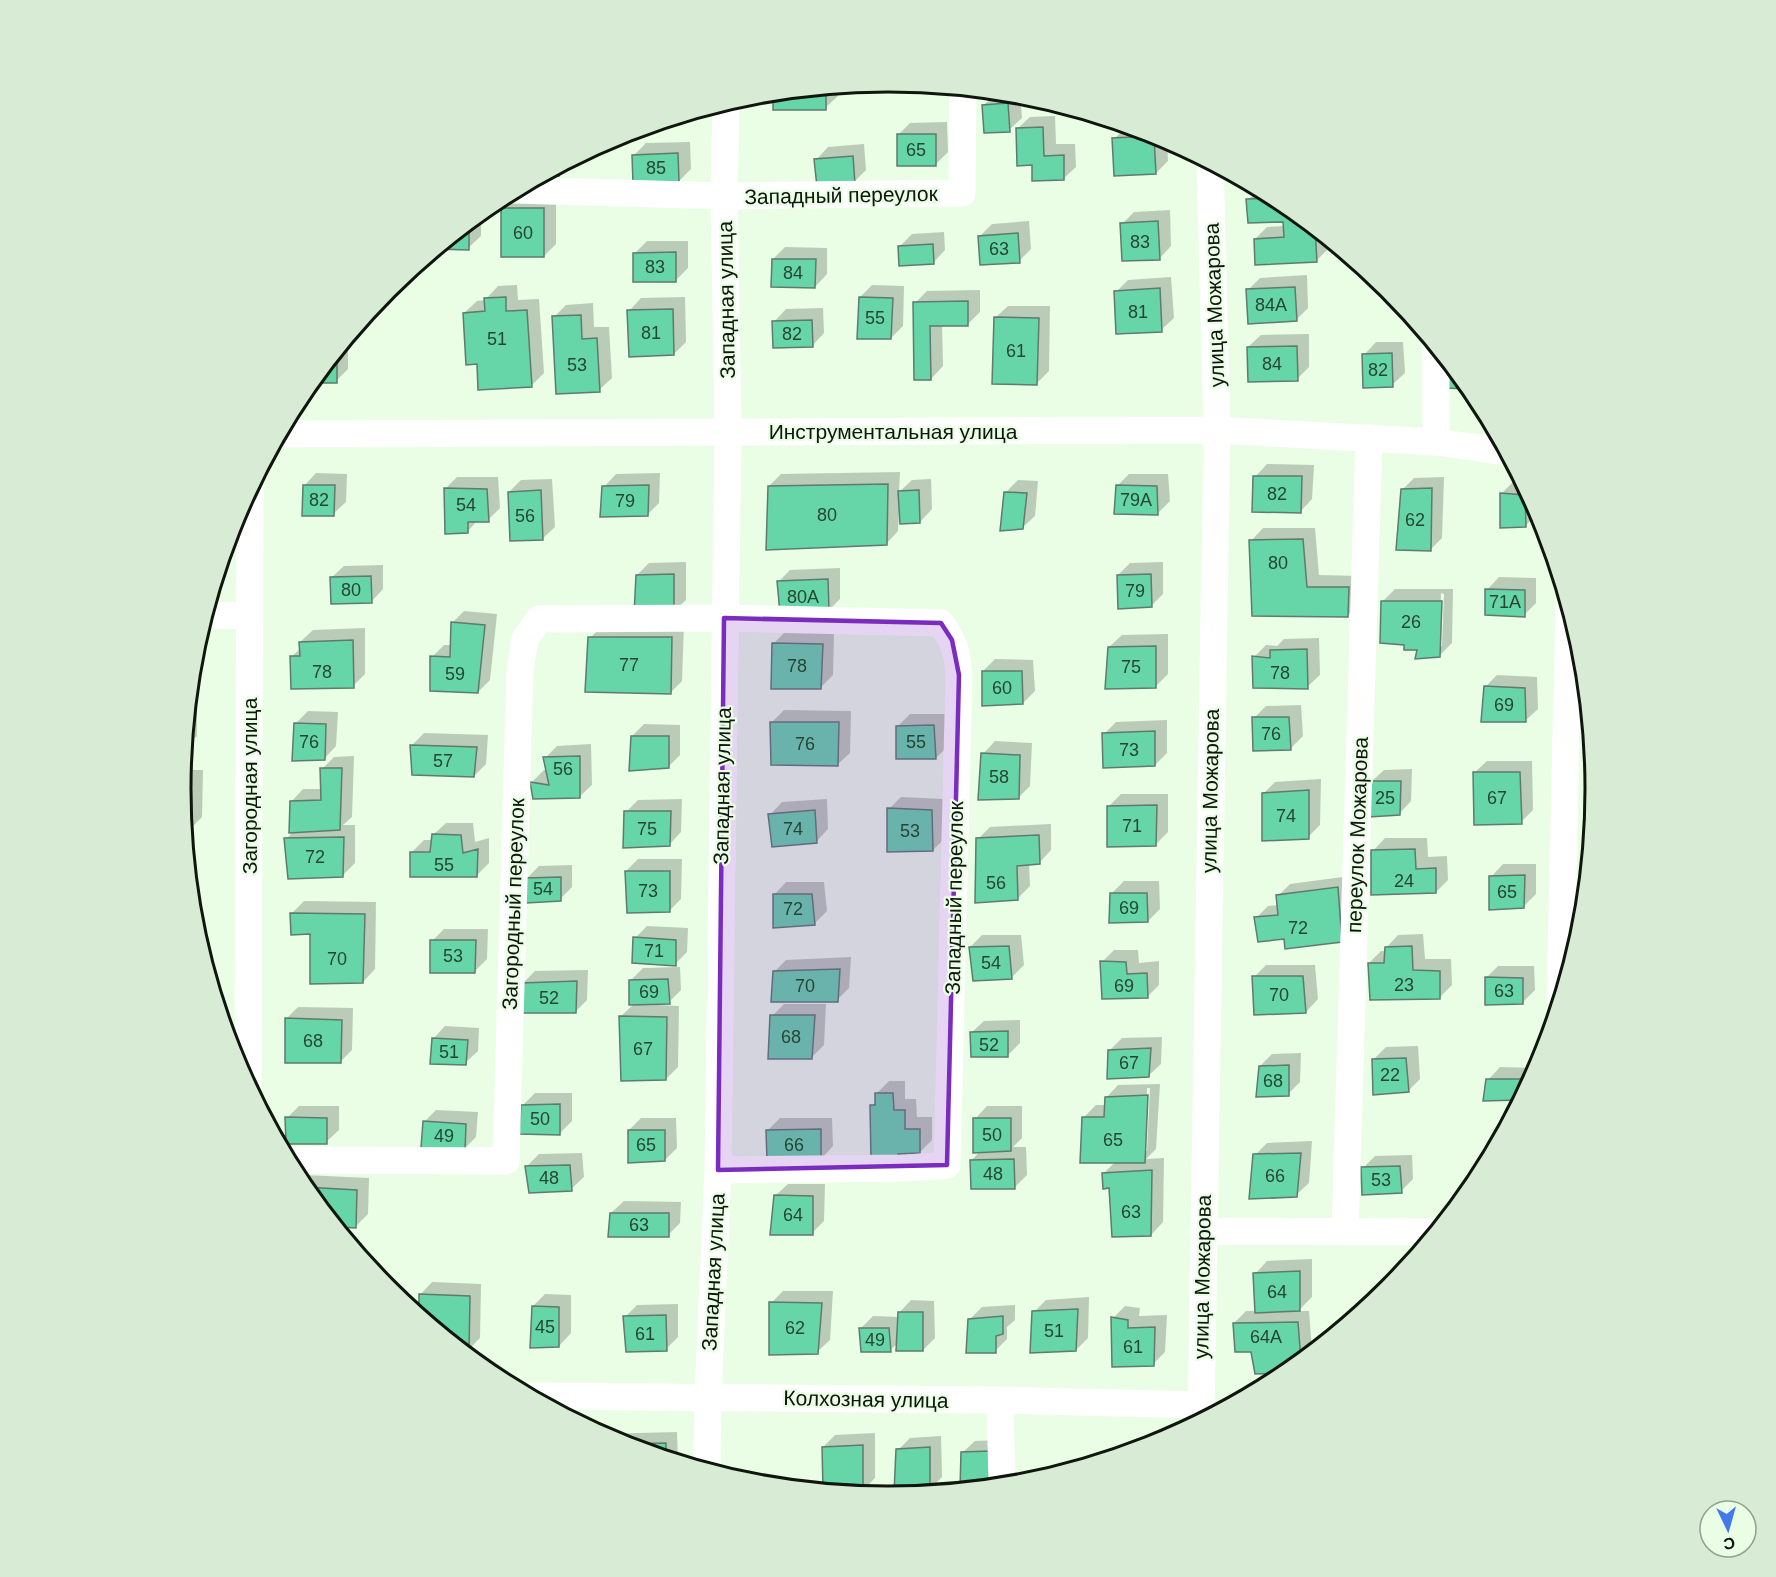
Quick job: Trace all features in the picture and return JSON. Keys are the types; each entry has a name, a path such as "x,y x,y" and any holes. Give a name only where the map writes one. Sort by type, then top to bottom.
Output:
{"street":[{"name":"Западный переулок","path":"724,196 962,193 963,96"},
{"name":"Западная улица","path":"707,1462 718,1170 728,431 724,196 726,111"},
{"name":"улица Можарова","path":"1201,1411 1217,430 1210,171"},
{"path":"530,190 724,196"},
{"path":"1436,358 1436,442"},
{"name":"Инструментальная улица","path":"288,434 1217,430 1436,442 1498,451"},
{"name":"переулок Можарова","path":"1344,1232 1369,438"},
{"name":"Загородная улица","path":"248,1064 250,509"},
{"path":"213,615 250,616"},
{"name":"Западный переулок","path":"718,1170 907,1168 947,1165 959,675 958,657 952,640 941,623 724,618"},
{"name":"Загородный переулок","path":"298,1160 506,1161 520,670 525,639 538,619 724,618"},
{"path":"1561,970 1568,638"},
{"path":"1203,1231 1425,1232"},
{"name":"Колхозная улица","path":"547,1396 1000,1400 1200,1412"},
{"path":"1000,1400 1002,1476"}],"highlighted area":[{"path":"724,618 941,623 952,640 959,675 947,1165 718,1170"}],"building":[{"path":"826,94 826,110 773,110 773,101"},
{"path":"1008,103 1010,132 984,133 982,105"},
{"path":"1043,127 1044,156 1064,155 1064,180 1032,181 1032,165 1017,166 1016,128"},
{"path":"897,134 936,134 936,166 897,166"},
{"path":"1135,137 1154,145 1156,174 1114,176 1112,138"},
{"path":"678,153 679,182 633,184 632,155"},
{"path":"853,156 855,184 817,187 814,159"},
{"path":"1246,199 1259,199 1316,239 1317,262 1255,265 1254,239 1284,237 1283,222 1248,223"},
{"path":"544,208 544,257 501,257 501,209"},
{"path":"1158,221 1160,260 1122,261 1120,223"},
{"path":"469,232 469,250 447,249"},
{"path":"1018,233 1020,263 980,265 978,236"},
{"path":"933,244 934,264 899,266 898,246"},
{"path":"676,252 676,282 633,282 633,253"},
{"path":"772,259 816,259 815,288 771,287"},
{"path":"1295,287 1297,321 1248,324 1246,289"},
{"path":"1160,288 1162,332 1116,334 1114,291"},
{"path":"506,297 506,311 527,310 532,387 478,390 477,364 466,365 463,313 485,311 484,298"},
{"path":"859,297 893,298 891,339 857,339"},
{"path":"968,301 968,326 930,326 931,380 914,380 913,302"},
{"path":"673,309 674,355 629,357 627,310"},
{"path":"581,315 582,339 597,338 600,392 556,394 552,316"},
{"path":"994,317 1039,318 1037,385 992,384"},
{"path":"812,320 813,347 773,348 772,321"},
{"path":"1297,346 1298,381 1248,382 1247,347"},
{"path":"1392,353 1393,387 1363,388 1362,354"},
{"path":"337,362 337,383 321,383"},
{"path":"1445,369 1459,389 1444,388"},
{"path":"1253,476 1302,476 1301,513 1252,512"},
{"path":"888,484 887,545 766,550 768,486"},
{"path":"303,485 335,485 334,516 302,516"},
{"path":"649,485 648,516 600,517 602,486"},
{"path":"1116,485 1157,486 1158,515 1114,514"},
{"path":"444,488 487,489 489,522 468,522 468,533 445,534"},
{"path":"1432,488 1431,551 1396,550 1401,489"},
{"path":"541,490 543,540 510,541 508,492"},
{"path":"919,490 920,523 900,524 898,491"},
{"path":"1004,492 1027,493 1023,529 1000,531"},
{"path":"1500,493 1520,495 1525,507 1526,527 1500,528"},
{"path":"1303,539 1307,587 1349,587 1348,617 1252,616 1249,540"},
{"path":"674,574 674,613 634,614 636,575"},
{"path":"1151,574 1152,607 1118,609 1117,575"},
{"path":"371,576 372,603 331,604 330,577"},
{"path":"828,579 829,612 780,613 777,581"},
{"path":"1485,589 1525,590 1525,617 1485,615"},
{"path":"1381,601 1442,601 1440,657 1415,659 1417,650 1404,650 1404,645 1380,643"},
{"path":"451,622 485,625 478,693 430,691 430,656 450,657"},
{"path":"588,637 672,637 671,694 585,692"},
{"path":"353,640 354,688 291,689 290,656 300,656 299,642"},
{"path":"772,643 823,644 821,689 771,689"},
{"path":"1156,646 1156,688 1105,689 1108,647"},
{"path":"1307,649 1308,689 1253,688 1252,656 1270,658 1270,650"},
{"path":"982,671 1022,671 1023,704 982,706"},
{"path":"1484,686 1525,688 1526,722 1481,722"},
{"path":"1252,717 1289,717 1291,750 1253,751"},
{"path":"770,722 839,722 838,766 771,765"},
{"path":"294,723 326,724 325,760 292,761"},
{"path":"934,725 936,759 896,759 896,726"},
{"path":"1155,731 1155,766 1103,768 1102,733"},
{"path":"631,736 669,736 669,768 629,771"},
{"path":"410,745 477,747 474,777 412,775"},
{"path":"981,753 1020,755 1019,799 978,800"},
{"path":"580,756 580,798 533,799 530,782 549,785 543,757"},
{"path":"320,768 342,768 340,830 289,833 290,801 321,800"},
{"path":"1473,772 1520,772 1522,824 1474,825"},
{"path":"1370,781 1401,781 1400,815 1369,817"},
{"path":"1309,790 1309,839 1262,841 1262,793"},
{"path":"1157,805 1156,846 1107,847 1107,806"},
{"path":"887,808 932,810 933,851 887,852"},
{"path":"815,810 817,843 772,847 768,814"},
{"path":"624,811 671,811 670,846 623,848"},
{"path":"432,834 461,835 463,853 478,849 477,877 410,877 410,852 430,852"},
{"path":"1039,835 1040,864 1017,866 1018,900 975,903 976,838"},
{"path":"344,837 343,877 288,879 284,838"},
{"path":"1415,849 1416,869 1436,868 1436,893 1371,895 1371,850"},
{"path":"625,871 670,871 670,912 627,913"},
{"path":"1525,875 1524,908 1489,910 1489,876"},
{"path":"561,877 561,901 526,903 526,878"},
{"path":"1338,887 1342,942 1285,949 1284,939 1258,942 1254,917 1278,915 1276,895"},
{"path":"1110,893 1147,893 1148,922 1109,923"},
{"path":"773,894 812,894 815,925 773,928"},
{"path":"290,913 365,914 363,983 310,984 310,934 291,935"},
{"path":"633,937 676,940 676,966 632,963"},
{"path":"430,940 476,940 475,973 430,973"},
{"path":"1009,946 1012,979 973,981 969,947"},
{"path":"1412,946 1413,970 1440,971 1440,999 1370,1000 1368,963 1384,963 1385,947"},
{"path":"1100,961 1126,962 1127,974 1147,973 1148,998 1102,999"},
{"path":"840,969 838,1002 771,1002 773,971"},
{"path":"1252,976 1303,976 1306,1013 1254,1015"},
{"path":"1485,977 1523,978 1523,1004 1485,1005"},
{"path":"668,979 670,1004 629,1005 629,980"},
{"path":"577,981 576,1013 521,1013 521,983"},
{"path":"770,1015 815,1015 812,1059 768,1059"},
{"path":"619,1016 667,1017 666,1080 621,1081"},
{"path":"285,1018 342,1020 341,1063 285,1063"},
{"path":"1008,1031 1008,1057 971,1057 970,1032"},
{"path":"432,1038 468,1040 466,1065 430,1064"},
{"path":"1151,1048 1149,1077 1107,1079 1108,1050"},
{"path":"1406,1058 1409,1092 1373,1095 1372,1059"},
{"path":"1289,1065 1289,1096 1256,1097 1259,1066"},
{"path":"1486,1079 1521,1079 1511,1100 1483,1101"},
{"path":"875,1093 893,1093 894,1110 905,1110 905,1129 920,1129 920,1153 898,1154 898,1160 871,1160 870,1105 875,1105"},
{"path":"1148,1095 1145,1163 1080,1163 1082,1117 1104,1117 1105,1097"},
{"path":"560,1104 560,1135 519,1134 521,1105"},
{"path":"285,1117 327,1118 327,1144 288,1144 286,1140"},
{"path":"973,1118 1011,1118 1011,1151 973,1153"},
{"path":"423,1121 466,1124 465,1151 421,1148"},
{"path":"821,1129 821,1160 767,1161 766,1130"},
{"path":"628,1130 665,1130 665,1161 628,1163"},
{"path":"1301,1153 1297,1197 1249,1199 1253,1154"},
{"path":"1014,1159 1015,1189 971,1189 970,1160"},
{"path":"570,1165 572,1191 529,1193 525,1166"},
{"path":"1400,1166 1402,1193 1362,1195 1361,1167"},
{"path":"1152,1170 1151,1236 1112,1237 1109,1188 1103,1189 1102,1173"},
{"path":"317,1188 357,1190 356,1228 347,1228"},
{"path":"774,1195 813,1196 813,1235 770,1235"},
{"path":"610,1213 669,1213 669,1237 608,1237"},
{"path":"1300,1271 1300,1311 1255,1313 1253,1273"},
{"path":"419,1294 470,1296 469,1345 428,1313 419,1304"},
{"path":"769,1302 822,1303 818,1354 769,1355"},
{"path":"532,1306 559,1307 559,1347 530,1348"},
{"path":"1078,1309 1076,1351 1030,1353 1032,1311"},
{"path":"898,1312 923,1312 923,1351 896,1351"},
{"path":"666,1315 667,1351 626,1352 623,1316"},
{"path":"1003,1316 1003,1334 996,1336 996,1353 966,1353 968,1319"},
{"path":"1111,1317 1128,1320 1128,1328 1155,1327 1154,1366 1112,1367"},
{"path":"1298,1322 1300,1350 1266,1374 1255,1374 1251,1352 1235,1352 1233,1323"},
{"path":"859,1328 889,1328 891,1352 861,1352"},
{"path":"650,1443 666,1443 666,1450 664,1449"},
{"path":"863,1445 863,1485 823,1482 822,1447"},
{"path":"930,1447 930,1484 894,1486 896,1449"},
{"path":"990,1451 989,1478 960,1482 961,1452"}]}
